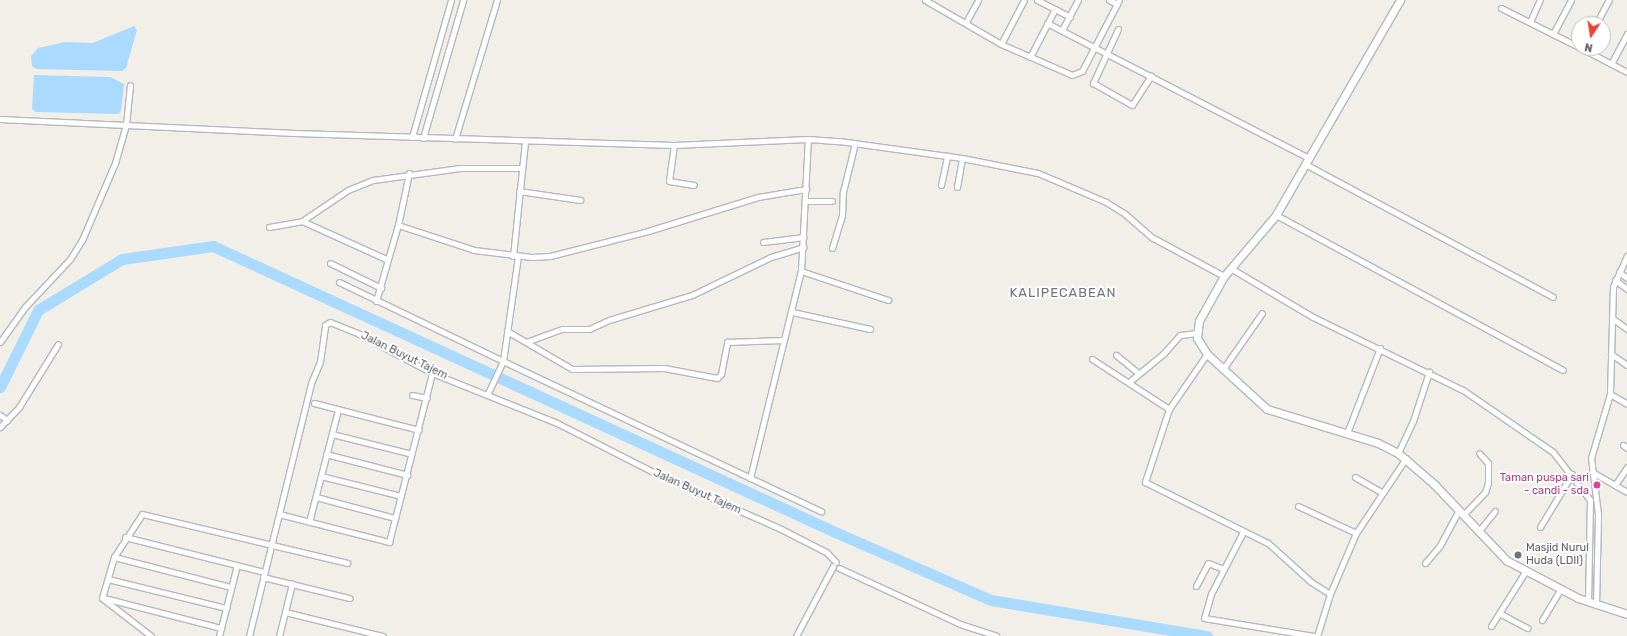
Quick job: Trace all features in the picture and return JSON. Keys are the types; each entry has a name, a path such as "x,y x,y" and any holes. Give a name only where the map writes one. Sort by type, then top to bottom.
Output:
{"street":[{"path":"412,137 451,0"},
{"path":"423,138 463,0"},
{"path":"455,139 497,0"},
{"path":"925,0 966,22 1001,44 1076,75 1082,71 1096,47 1118,2 1109,0"},
{"path":"966,22 978,0"},
{"path":"1001,44 1024,0"},
{"path":"1037,0 1070,17"},
{"path":"1062,30 1078,0"},
{"path":"1400,0 1276,215 1232,269 1224,276 1199,321 1197,333 1206,354 1272,411 1347,433 1398,453 1406,458 1461,513 1500,555 1525,572 1560,590 1596,605 1627,614"},
{"path":"1530,22 1540,0"},
{"path":"1553,34 1571,0"},
{"path":"1600,16 1609,0"},
{"path":"1502,8 1571,43"},
{"path":"1030,57 1055,9"},
{"path":"1047,23 1151,76 1553,298"},
{"path":"1118,29 1106,52 1093,83 1128,105 1133,103 1151,76"},
{"path":"1611,64 1627,34"},
{"path":"1596,56 1627,72"},
{"path":"0,342 25,307 70,259 82,240 115,163 127,125 130,85"},
{"path":"424,96 434,99"},
{"path":"0,119 455,139 674,145 808,139 855,144 962,158 1038,173 1106,202 1125,214 1153,238 1224,276"},
{"path":"750,478 801,271 806,201 808,139"},
{"path":"489,391 503,363 515,256 522,168 527,141"},
{"path":"832,248 842,215 843,192 855,144"},
{"path":"674,145 669,180 694,184"},
{"path":"941,185 947,156"},
{"path":"956,187 962,158"},
{"path":"269,227 302,221 359,185 409,173 460,168 522,168"},
{"path":"376,301 381,288 386,259 398,225 409,173"},
{"path":"398,225 474,250 515,256 550,256 648,231 758,197 806,189"},
{"path":"520,192 580,200"},
{"path":"806,201 832,200"},
{"path":"1276,215 1563,370"},
{"path":"302,221 386,259"},
{"path":"763,242 804,238"},
{"path":"526,342 562,328 589,329 609,320 692,294 771,257 803,247"},
{"path":"1596,605 1595,489 1591,458 1610,394 1612,318 1615,280 1627,256"},
{"path":"330,262 381,288"},
{"path":"1232,269 1313,317 1380,348 1463,390 1540,442 1572,474 1588,496 1588,602"},
{"path":"801,271 888,300"},
{"path":"1619,272 1627,278"},
{"path":"1615,280 1627,289"},
{"path":"339,282 503,363 821,510"},
{"path":"792,312 870,329"},
{"path":"1223,369 1262,313"},
{"path":"1612,318 1627,328"},
{"name":"Jalan Buyut Tajem","path":"249,636 311,383 320,362 327,323 359,334 432,373 489,391 583,435 657,474 781,528 826,552 836,565 960,624 996,636"},
{"path":"507,331 572,369 664,368 717,378 721,374 727,342 783,340"},
{"path":"1129,382 1138,373 1163,354 1180,335 1197,333"},
{"path":"0,428 3,417 39,378 58,344"},
{"path":"1347,433 1380,348"},
{"path":"1206,354 1169,409 1145,482 1276,550 1311,582 1330,594"},
{"path":"1611,354 1627,365"},
{"path":"1116,355 1138,373"},
{"path":"1092,358 1169,409"},
{"path":"1398,453 1413,421 1429,372"},
{"path":"279,514 389,542 419,430 432,373"},
{"path":"1610,394 1627,404"},
{"path":"412,395 427,398"},
{"path":"314,404 419,430"},
{"path":"309,522 338,410"},
{"path":"332,434 412,454"},
{"path":"1425,563 1439,547 1461,513 1485,492 1488,483 1488,463 1479,453"},
{"path":"326,454 407,475"},
{"path":"1243,532 1211,594 1204,618 1316,636 1330,594 1356,533 1406,458"},
{"path":"1615,485 1627,467"},
{"path":"1592,472 1627,492"},
{"path":"1540,527 1572,474"},
{"path":"321,476 401,496"},
{"path":"1355,477 1384,493"},
{"path":"1588,496 1595,489"},
{"path":"316,497 395,518"},
{"path":"1298,506 1356,533"},
{"path":"1478,532 1495,511"},
{"path":"102,598 114,557 125,537 143,514 347,563"},
{"path":"125,537 237,565 292,584 349,598"},
{"path":"114,557 231,587"},
{"path":"1196,586 1208,563 1224,569"},
{"path":"219,636 237,565"},
{"path":"796,636 836,565"},
{"path":"1491,626 1501,614 1525,572"},
{"path":"108,579 226,608"},
{"path":"286,636 280,635 292,584"},
{"path":"1542,620 1560,590"},
{"path":"102,598 221,628"},
{"path":"102,598 151,636"},
{"path":"285,612 383,636"},
{"path":"1501,614 1527,628"}],"water":[{"path":"134,26 137,30 126,68 122,71 36,69 32,66 31,56 38,48 65,42 93,43"},
{"path":"34,75 110,77 124,84 121,110 119,114 36,112 32,109"}],"waterway":[{"path":"0,387 38,310 122,259 213,246 835,532 991,600 1207,636"}],"place":[{"name":"Taman puspa sari - candi - sda","path":"1597,485"},
{"name":"Masjid Nurul Huda (LDII)","path":"1518,555"}],"district":[{"name":"KALIPECABEAN","path":"1063,293"}]}
